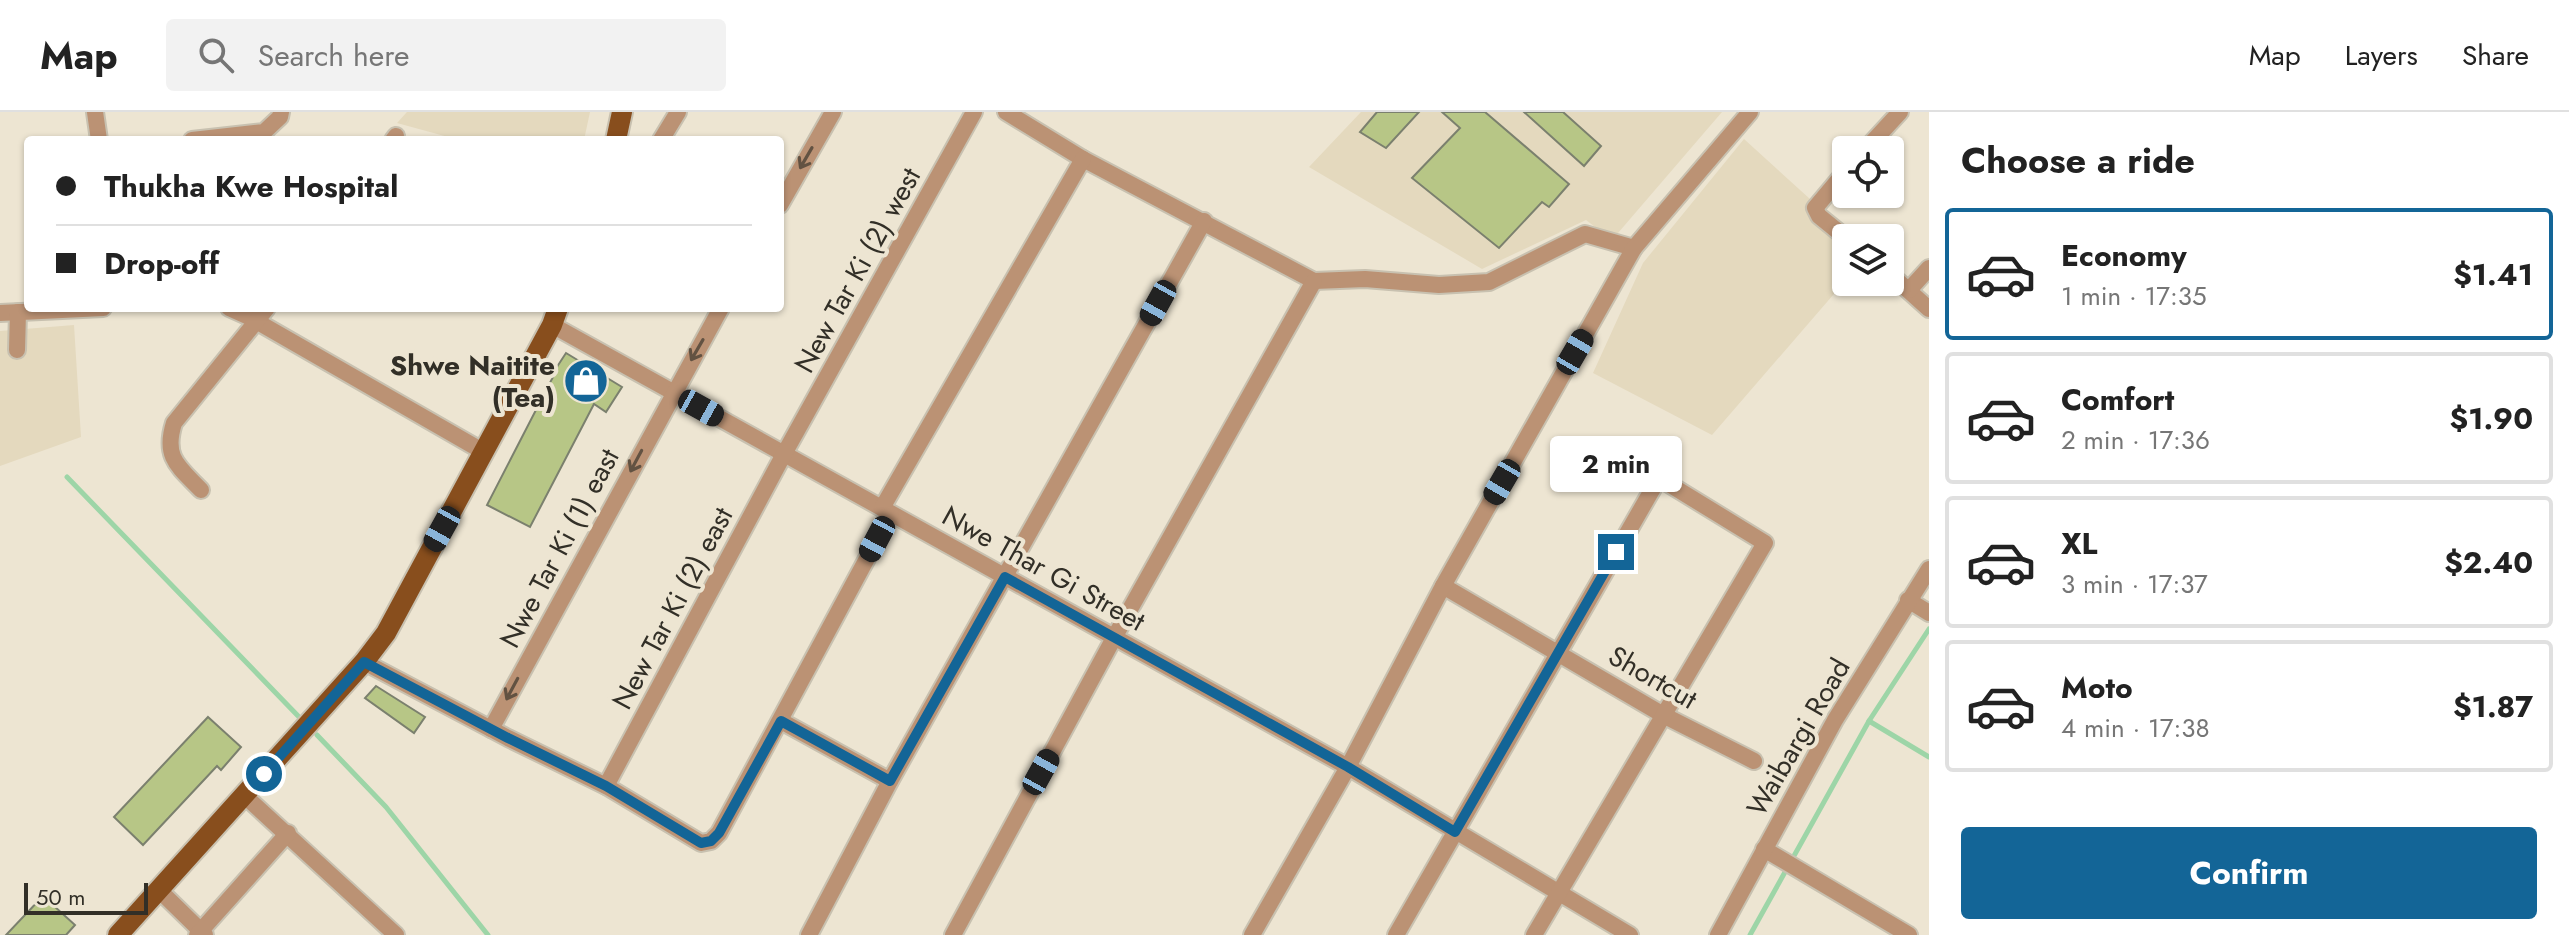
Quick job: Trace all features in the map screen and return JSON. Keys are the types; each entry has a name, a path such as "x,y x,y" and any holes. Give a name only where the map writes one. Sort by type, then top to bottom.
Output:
{"main road":[{"path":"617,136 622,112"},
{"path":"118,935 364,662 386,633 555,316"}],"street":[{"path":"95,112 98,136"},
{"path":"228,136 264,132 280,117 281,112"},
{"path":"663,136 678,112"},
{"path":"784,198 833,112"},
{"name":"New Tar Ki (2) west","path":"784,454 974,112"},
{"path":"1006,112 1083,159 1314,281 1365,279 1439,285 1489,282 1585,234 1634,248"},
{"path":"1252,935 1348,767 1443,586 1634,248 1750,112"},
{"path":"1878,136 1900,112"},
{"path":"364,662 606,786 701,843 711,841 719,833 781,721 886,511 1083,159"},
{"path":"1832,188 1815,208 1819,216 1832,227"},
{"path":"809,935 890,781 1204,221"},
{"path":"1909,290 1929,268"},
{"path":"953,935 1115,636 1314,281"},
{"path":"1904,286 1929,309"},
{"path":"17,350 18,312"},
{"path":"0,313 24,312"},
{"name":"Nwe Tar Ki (1) east","path":"491,729 719,312"},
{"path":"201,490 172,460 169,437 174,423 258,316 484,452"},
{"name":"Nwe Thar Gi Street","path":"555,316 673,392 1348,767 1630,935"},
{"name":"New Tar Ki (2) east","path":"606,786 784,454"},
{"path":"1396,935 1659,478 1765,543 1534,935"},
{"name":"Waibargi Road","path":"1718,935 1835,720 1929,569"},
{"name":"Shortcut","path":"1443,586 1665,716 1754,761"},
{"path":"1908,600 1929,613"},
{"path":"781,721 890,781"},
{"path":"245,796 396,935"},
{"path":"159,890 201,933 288,833"},
{"path":"1764,849 1909,935"}],"shaded area":[{"path":"407,112 590,112 585,136 444,136 397,123"},
{"path":"1361,112 1722,112 1612,240 1586,220 1482,269 1309,167"},
{"path":"1744,139 1838,224 1832,224 1832,296 1712,435 1593,373 1643,263"},
{"path":"74,325 81,437 0,466 0,331"}],"building":[{"path":"1377,112 1419,112 1386,148 1360,132"},
{"path":"1442,112 1485,112 1569,184 1549,207 1542,202 1499,248 1412,178 1460,128"},
{"path":"1524,112 1563,112 1601,146 1584,166"},
{"path":"566,353 622,387 606,412 594,404 530,527 487,505 551,376"},
{"path":"376,686 425,717 414,733 365,698"},
{"path":"208,717 241,747 221,770 217,766 143,845 114,817"},
{"path":"43,896 75,925 66,935 6,935"}],"waterway":[{"path":"67,477 301,719"},
{"path":"1750,935 1869,721 1929,629"},
{"path":"1869,721 1929,757"},
{"path":"317,735 386,807 488,935"}],"place":[{"name":"Shwe Naitite (Tea)","path":"586,381"}],"route":[{"path":"264,774 364,662 606,786 701,843 711,841 719,833 781,721 890,781 1005,577 1348,767 1455,832 1616,552"}]}
